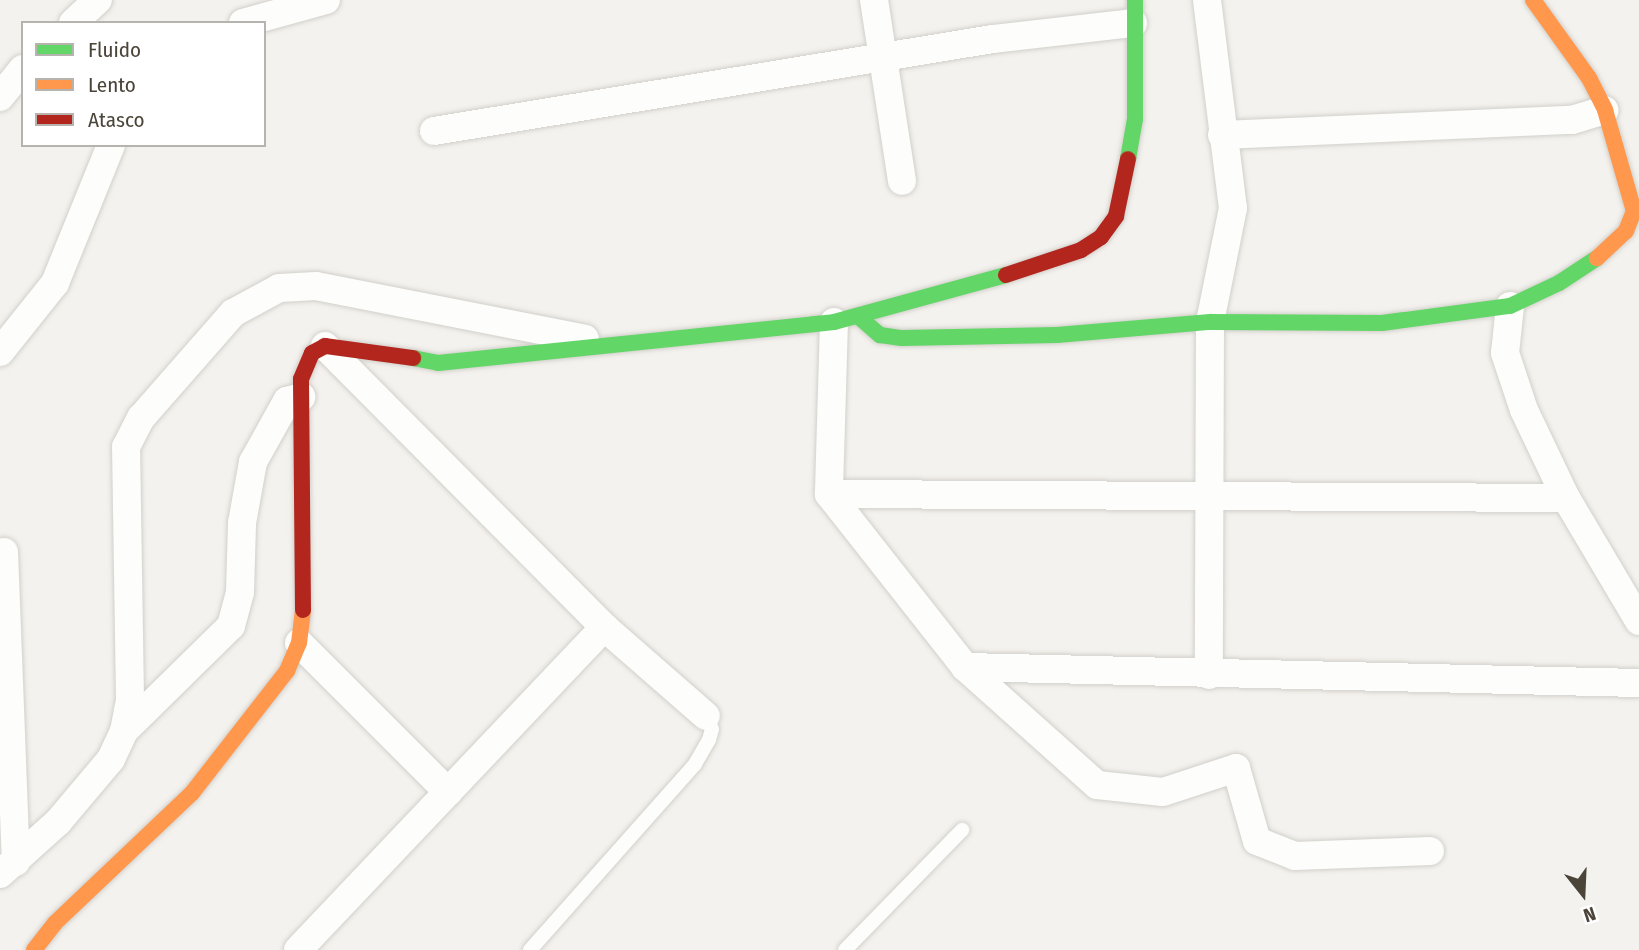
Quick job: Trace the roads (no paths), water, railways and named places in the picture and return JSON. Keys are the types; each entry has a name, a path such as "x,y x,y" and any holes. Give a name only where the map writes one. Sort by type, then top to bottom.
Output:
{"street":[{"path":"74,21 98,0"},
{"path":"250,21 326,0"},
{"path":"874,0 902,181"},
{"path":"1207,0 1233,208 1210,322 1209,675"},
{"path":"847,320 880,335 902,338 1057,335 1210,322 1382,323 1510,306 1559,284 1607,251 1626,231 1634,211 1605,110 1589,78 1533,0"},
{"path":"34,950 55,923 192,793 287,671 299,643 304,600 301,397 302,379 312,353 325,346 361,348 439,363 622,346 847,320 1016,274 1081,250 1101,237 1116,216 1135,119 1134,12 885,58 434,131"},
{"path":"0,97 21,71"},
{"path":"1222,135 1572,120 1605,110"},
{"path":"0,352 55,283 110,147"},
{"path":"8,868 58,821 111,759 124,731 130,699 126,447 141,418 233,313 279,288 316,286 622,346"},
{"path":"1510,306 1505,353 1524,410 1566,498 1639,621"},
{"path":"847,320 829,494 965,667 1097,785 1163,792 1236,768 1257,841 1295,856 1430,851"},
{"path":"325,346 604,627 706,716"},
{"path":"124,731 230,626 240,592 242,523 253,462 287,401 301,397"},
{"path":"829,494 1208,499 1566,498"},
{"path":"4,552 8,868"},
{"path":"298,950 604,627"},
{"path":"299,643 448,792"},
{"path":"965,667 1209,675 1639,683"}],"lane":[{"path":"530,950 695,764 709,740 712,729 706,716"},
{"path":"845,950 961,830"}]}
